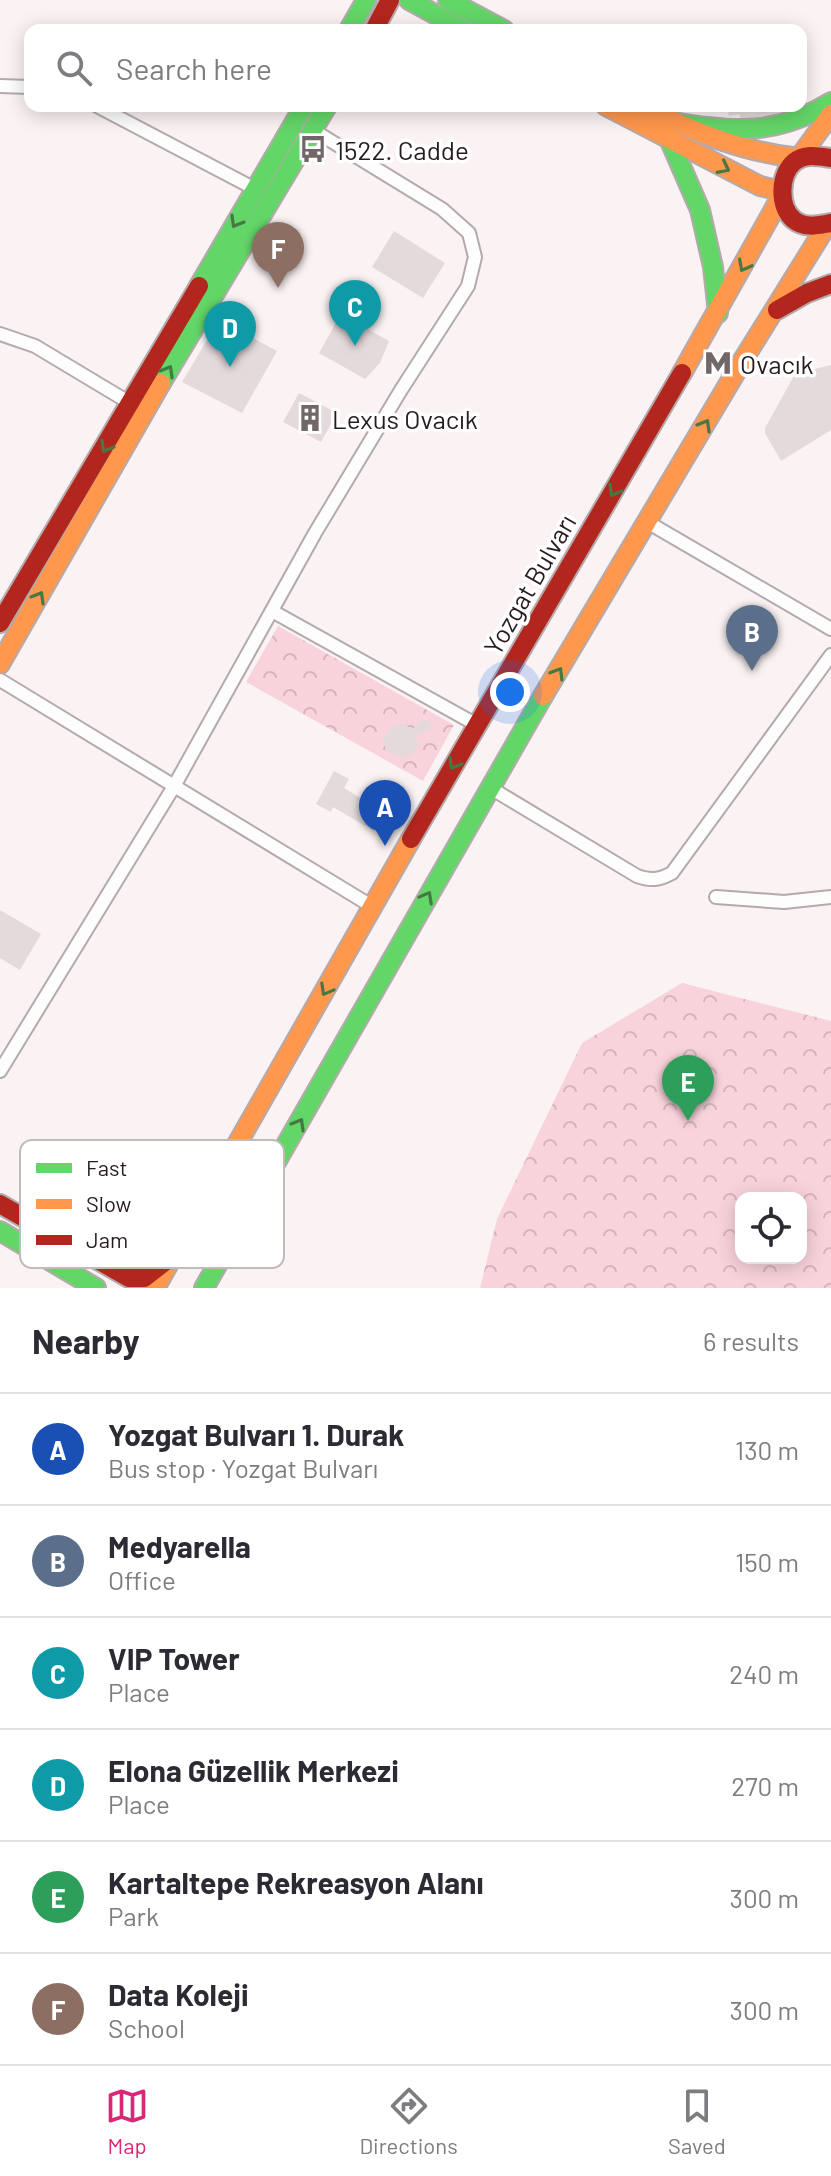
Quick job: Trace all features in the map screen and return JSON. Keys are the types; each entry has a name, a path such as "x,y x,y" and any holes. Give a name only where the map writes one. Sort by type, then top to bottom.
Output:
{"main road":[{"path":"352,24 366,0"},
{"path":"377,24 390,0"},
{"path":"409,0 453,24"},
{"path":"448,0 493,24"},
{"path":"671,131 746,132 800,119 831,102"},
{"path":"0,623 300,112"},
{"path":"0,664 172,364 324,112"},
{"path":"622,112 671,131 776,157 799,158 816,154 831,158"},
{"path":"650,112 671,131 760,186 780,194 788,214 799,222 811,226 829,224"},
{"path":"799,158 831,114"},
{"path":"671,131 700,210 713,267 718,313"},
{"name":"Yozgat Bulvarı","path":"242,1140 477,725 718,313 780,194 784,173 799,158"},
{"path":"284,1150 489,787 829,224"},
{"path":"774,311 831,284"},
{"path":"0,1204 20,1215"},
{"path":"0,1231 20,1243"},
{"path":"62,1268 96,1288"},
{"path":"112,1268 129,1278 144,1278 156,1268"},
{"name":"Yozgat Bulvarı","path":"155,1288 166,1268"},
{"path":"204,1288 216,1268"}],"street":[{"path":"0,86 24,87"},
{"path":"108,112 255,189"},
{"path":"0,1071 173,788 401,390 468,286 475,257 469,233 442,209 313,130"},
{"path":"0,334 35,346 130,403"},
{"path":"649,523 831,629"},
{"path":"272,611 477,725"},
{"path":"489,787 637,876 650,881 661,879 672,873 831,655"},
{"path":"0,680 373,907"},
{"path":"716,897 784,902 831,897"}],"green space":[{"path":"278,626 454,725 423,781 246,682"},
{"path":"682,983 831,1021 831,1288 480,1288 497,1219 582,1043"}],"building":[{"path":"728,112 784,112 741,120 739,114 729,116"},
{"path":"394,231 445,263 423,298 372,267"},
{"path":"341,314 389,341 380,363 365,379 319,353"},
{"path":"219,320 277,351 242,413 182,382"},
{"path":"831,365 831,430 781,461 765,428 795,374"},
{"name":"Lexus Ovacık","path":"299,393 337,413 321,442 283,422"},
{"path":"427,720 430,730 416,734 418,745 411,755 401,758 386,751 383,740 392,726 403,724 413,729 420,721"},
{"path":"334,771 349,779 344,788 384,812 374,831 333,807 331,812 316,804"},
{"path":"0,910 41,934 20,970 0,958"}],"traffic: fast":[{"path":"352,24 366,0"},
{"path":"409,0 453,24"},
{"path":"448,0 493,24"},
{"path":"672,122 735,129 773,126 792,121 831,102"},
{"path":"199,286 300,112"},
{"path":"161,383 323,112"},
{"path":"670,141 700,210 713,267 718,313"},
{"path":"284,1148 543,696"},
{"path":"0,1231 20,1243"},
{"path":"62,1268 96,1288"},
{"path":"204,1288 215,1268"}],"traffic: slow":[{"path":"618,112 760,186 780,191"},
{"path":"656,112 719,140 799,158"},
{"path":"799,158 831,114"},
{"path":"682,373 781,197"},
{"path":"543,696 827,225"},
{"path":"0,664 161,383"},
{"path":"239,1140 411,839"},
{"path":"155,1288 166,1268"}],"traffic: jam":[{"path":"377,24 390,0"},
{"path":"831,158 807,156 798,159 785,175 782,191 785,207 798,223 831,223"},
{"path":"777,310 831,284"},
{"path":"0,623 199,286"},
{"path":"411,839 682,373"},
{"path":"0,1204 20,1215"},
{"path":"112,1268 129,1278 144,1278 157,1268"}],"place":[{"name":"1522. Cadde","path":"313,149"},
{"name":"Data Koleji","path":"278,288"},
{"name":"VIP Tower","path":"355,346"},
{"name":"Ovacık","path":"718,363"},
{"name":"Elona Güzellik Merkezi","path":"230,367"},
{"name":"Lexus Ovacık","path":"310,418"},
{"name":"Medyarella","path":"752,671"},
{"name":"Yozgat Bulvarı 1. Durak","path":"385,846"},
{"name":"Kartaltepe Rekreasyon Alanı","path":"688,1121"}]}
